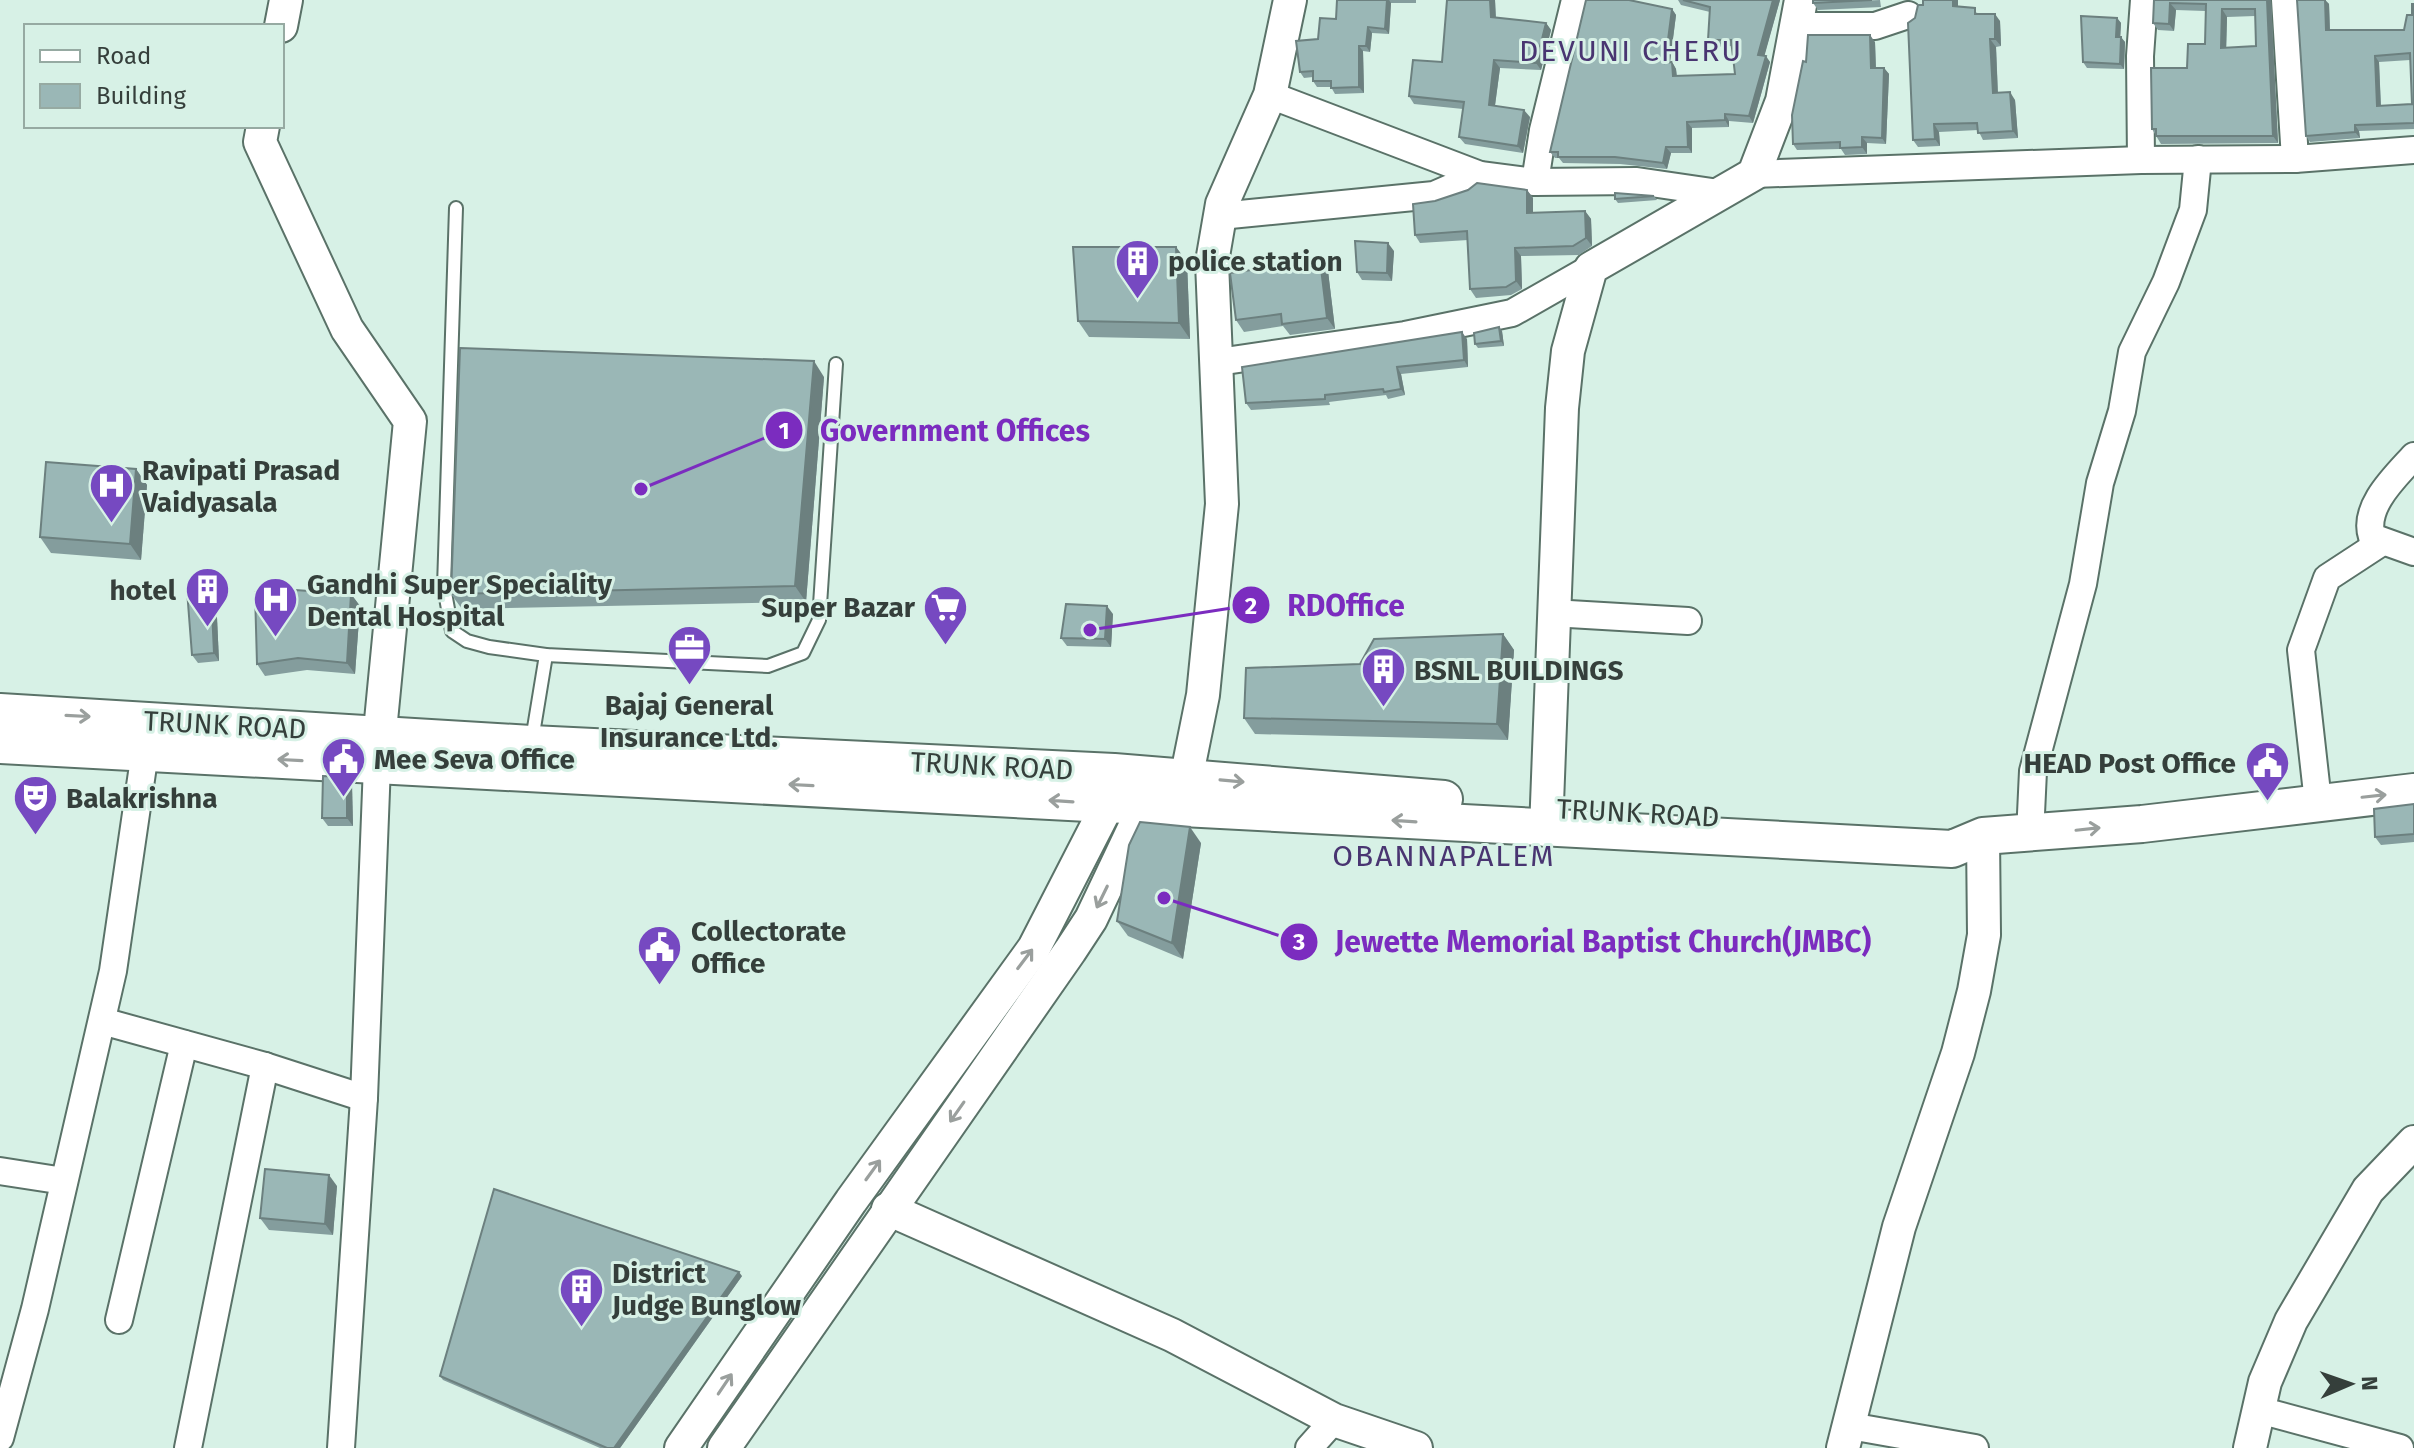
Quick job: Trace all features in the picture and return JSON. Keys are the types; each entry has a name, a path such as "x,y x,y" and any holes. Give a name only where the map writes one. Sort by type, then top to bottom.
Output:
{"main road":[{"name":"TRUNK ROAD","path":"0,712 378,749 531,744 1546,819 1953,830 1983,836 2030,835 2414,792"},
{"path":"0,745 145,752 378,749 1111,788"}],"street":[{"path":"281,24 286,0"},
{"path":"724,1448 1091,919 1168,791 1203,695 1222,504 1218,362 1213,345 1212,262 1220,216 1270,95 1290,0"},
{"path":"1535,182 1543,130 1575,0"},
{"path":"2141,160 2140,56 2144,0"},
{"path":"2285,0 2295,159"},
{"path":"1754,174 1782,101 1798,13 1875,26 1908,15"},
{"path":"1270,95 1480,175 1535,182 1637,181 1719,193"},
{"path":"263,128 260,142 347,329 410,421 378,749 364,1098 341,1448"},
{"path":"1218,362 1405,335 1512,313 1754,174 2141,160 2295,159 2414,150"},
{"path":"2030,835 2033,771 2083,584 2100,483 2122,411 2132,352 2166,282 2193,210 2198,159"},
{"path":"1220,216 1434,195 1480,175"},
{"path":"1546,819 1552,613 1566,365 1591,268"},
{"path":"2414,456 2393,479 2370,520 2372,537 2414,552"},
{"path":"2318,802 2301,650 2327,578 2382,542"},
{"path":"1552,613 1688,621"},
{"path":"0,1438 35,1309 113,971 145,752"},
{"path":"681,1448 851,1201 1034,948 1111,788"},
{"path":"1975,1448 1847,1437 1863,1361 1899,1227 1958,1053 1974,991 1984,935 1983,836"},
{"path":"102,1021 265,1066 364,1098"},
{"path":"119,1320 184,1044"},
{"path":"188,1448 265,1066"},
{"path":"2250,1448 2265,1382 2291,1321 2368,1190 2414,1142"},
{"path":"0,1171 64,1181"},
{"path":"888,1209 1172,1335 1334,1420 1416,1448"},
{"path":"2259,1410 2400,1448"},
{"path":"1309,1448 1334,1420"}],"lane":[{"path":"456,208 445,608 452,631 467,641 546,655 768,666 803,653 819,620 836,364"},
{"path":"531,744 546,655"}],"building":[{"path":"1337,0 1387,0 1385,29 1368,27 1366,46 1359,46 1359,87 1331,88 1331,81 1313,81 1313,71 1300,72 1296,41 1318,39 1320,18 1336,19"},
{"path":"1447,0 1490,0 1491,17 1546,23 1536,63 1494,60 1489,105 1524,110 1518,146 1459,137 1464,102 1409,96 1413,60 1442,62"},
{"path":"1586,0 1629,0 1672,9 1665,63 1672,62 1673,76 1735,74 1731,40 1708,40 1710,7 1683,0 1773,0 1758,55 1766,56 1749,116 1725,114 1725,120 1687,122 1688,147 1666,147 1663,163 1615,157 1558,157 1558,152 1550,152"},
{"path":"1813,0 1872,0 1813,3"},
{"path":"1923,0 1953,0 1953,6 1975,8 1975,14 1995,14 1995,39 1990,39 1993,93 2010,92 2013,131 1978,133 1977,123 1934,124 1935,139 1913,140 1908,23 1915,18 1918,5 1923,5"},
{"path":"2154,0 2267,0 2273,136 2156,136 2156,129 2152,129 2151,68 2187,68 2188,44 2205,44 2206,4 2170,3 2169,24 2153,23","holes":["2222,9 2255,9 2256,46 2221,48"]},
{"path":"2297,0 2325,0 2326,30 2404,30 2407,15 2412,15 2414,4 2414,123 2355,125 2355,132 2306,136","holes":["2410,53 2412,104 2377,106 2375,56"]},
{"path":"2081,16 2117,18 2116,37 2121,37 2120,64 2083,62"},
{"path":"1808,35 1870,35 1871,68 1884,68 1882,138 1862,137 1862,147 1840,148 1840,142 1793,144 1792,115 1803,61 1806,62"},
{"path":"1477,183 1527,190 1527,213 1585,211 1586,238 1573,246 1515,248 1516,281 1506,287 1470,289 1467,231 1415,235 1413,204 1435,201 1468,190"},
{"path":"1615,193 1654,196 1615,199"},
{"path":"1355,241 1388,243 1387,273 1357,272"},
{"name":"police station","path":"1073,247 1176,247 1179,323 1078,321"},
{"path":"1320,260 1327,318 1282,324 1281,314 1236,320 1230,273"},
{"path":"1499,327 1501,341 1475,344 1474,333"},
{"path":"1462,332 1464,360 1397,367 1401,389 1325,395 1325,399 1246,403 1242,367"},
{"path":"460,348 814,361 795,586 451,594"},
{"path":"46,462 136,469 130,544 40,537"},
{"name":"hotel","path":"211,588 214,653 192,655 187,590"},
{"path":"295,590 351,594 347,663 298,658 257,664 255,592"},
{"path":"1066,604 1107,606 1105,639 1061,638"},
{"name":"BSNL BUILDINGS","path":"1503,634 1497,724 1244,718 1246,668 1360,664 1374,639"},
{"path":"323,776 347,777 347,818 322,818"},
{"path":"2414,804 2414,834 2375,837 2374,809"},
{"path":"1140,822 1190,827 1172,943 1117,921 1129,845"},
{"path":"265,1169 329,1175 325,1224 260,1218"},
{"name":"District Judge Bunglow","path":"494,1189 739,1272 614,1448 607,1448 440,1376"}],"place":[{"name":"police station","path":"1137,300"},
{"name":"Government Offices","path":"641,489"},
{"name":"Ravipati Prasad Vaidyasala","path":"111,525"},
{"name":"hotel","path":"207,629"},
{"name":"RDOffice","path":"1090,630"},
{"name":"Gandhi Super Speciality Dental Hospital","path":"276,639"},
{"name":"Super Bazar","path":"946,646"},
{"name":"Bajaj General Insurance Ltd.","path":"689,687"},
{"name":"BSNL BUILDINGS","path":"1383,709"},
{"name":"Mee Seva Office","path":"343,798"},
{"name":"HEAD Post Office","path":"2267,802"},
{"name":"Balakrishna","path":"35,837"},
{"name":"Jewette Memorial Baptist Church(JMBC)","path":"1164,898"},
{"name":"Collectorate Office","path":"660,986"},
{"name":"District Judge Bunglow","path":"581,1328"}],"district":[{"name":"DEVUNI CHERU","path":"1631,51"},
{"name":"OBANNAPALEM","path":"1444,856"}]}
